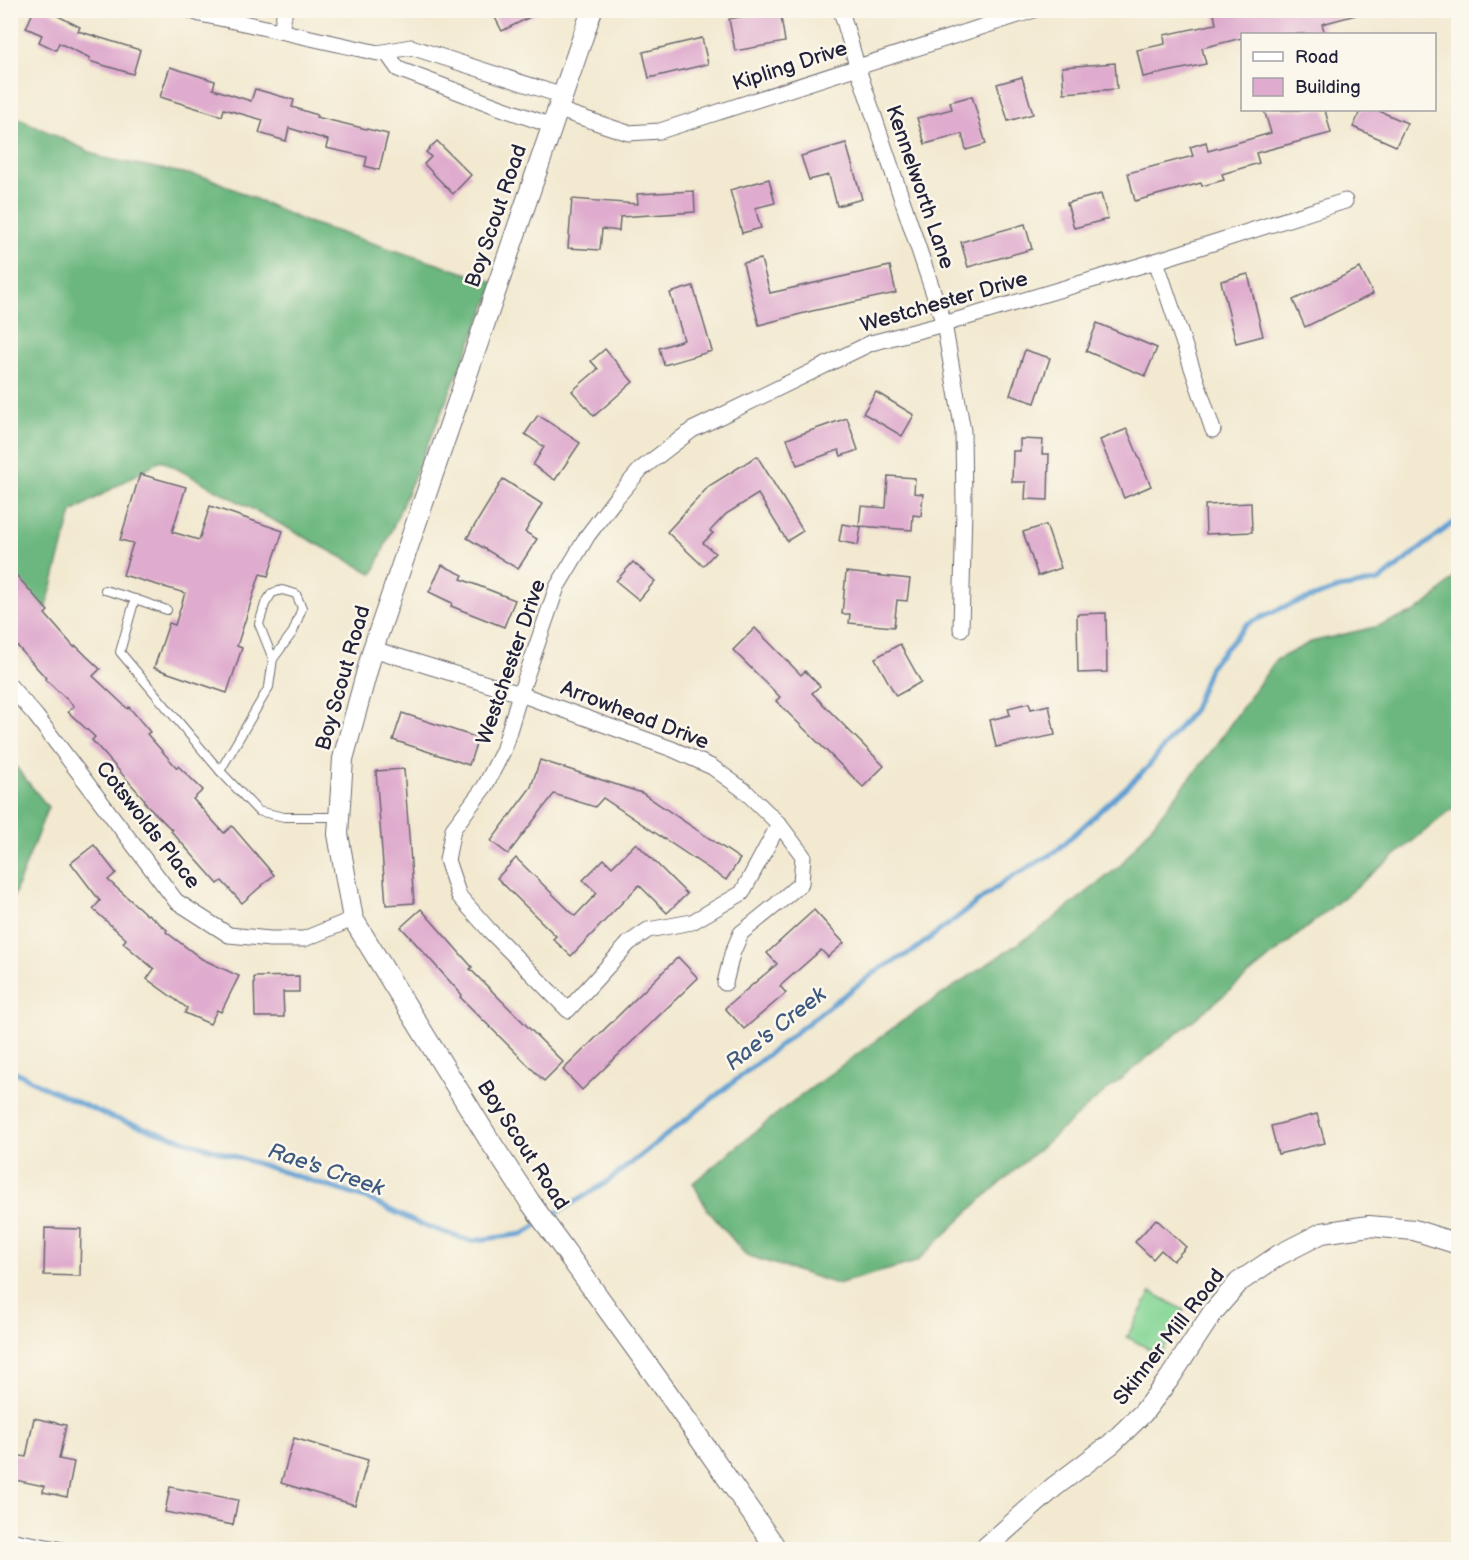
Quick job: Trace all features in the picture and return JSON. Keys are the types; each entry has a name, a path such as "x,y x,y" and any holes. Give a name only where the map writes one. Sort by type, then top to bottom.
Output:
{"street":[{"name":"Kipling Drive","path":"189,10 378,53 411,47 558,110 628,133 660,131 1034,10"},
{"path":"282,32 285,10"},
{"name":"Boy Scout Road","path":"592,10 373,649 343,759 338,834 353,919 530,1202 767,1535 775,1550"},
{"name":"Kennelworth Lane","path":"841,10 857,66 944,324 963,431 961,629"},
{"name":"Kipling Drive","path":"386,52 398,69 501,108 558,110"},
{"name":"Westchester Drive","path":"779,824 741,893 692,922 648,930 629,943 568,1010 489,930 459,896 447,860 453,829 485,786 503,751 557,587 588,535 615,498 641,469 692,430 871,343 944,324 1156,261 1345,201"},
{"path":"1156,261 1214,430"},
{"name":"Arrowhead Drive","path":"373,649 520,694 672,749 712,767 746,791 779,824 803,856 801,883 741,933 732,954 725,983"},
{"name":"Cotswolds Place","path":"10,686 36,716 176,901 229,935 270,939 304,939 353,919"},
{"name":"Skinner Mill Road","path":"983,1550 1054,1487 1111,1444 1143,1413 1219,1305 1239,1282 1279,1255 1322,1233 1369,1226 1414,1230 1458,1244"},
{"path":"10,1540 63,1550"}],"lane":[{"path":"105,590 167,610"},
{"path":"220,771 268,687 273,659 293,632 302,608 296,594 282,590 272,593 265,604 259,624 273,659"},
{"path":"135,599 120,652 220,771 258,811 284,817 339,817"}],"green space":[{"path":"10,113 103,158 209,178 304,221 496,283 373,574 161,460 72,512 43,619 11,582"},
{"path":"1458,573 1458,804 1094,1101 982,1199 916,1262 837,1284 746,1255 707,1209 693,1183 784,1108 901,1022 1044,926 1120,866 1210,753 1276,660 1311,642 1375,627 1415,612 1434,598"},
{"path":"11,761 48,807 11,903"},
{"path":"1151,1292 1184,1310 1160,1355 1127,1337"}],"building":[{"path":"34,10 46,10 80,27 78,31 140,50 133,74 89,61 90,58 59,43 56,50 39,42 42,35 26,28"},
{"path":"491,10 544,10 502,31"},
{"path":"780,10 785,42 735,51 729,19"},
{"path":"1226,10 1355,10 1356,15 1322,24 1325,33 1241,33 1241,38 1202,48 1206,64 1143,77 1137,50 1165,44 1164,35 1216,24 1214,14"},
{"path":"702,38 708,64 649,78 643,52"},
{"path":"1115,63 1117,89 1064,93 1062,67"},
{"path":"170,67 215,81 213,89 251,101 255,89 294,100 292,107 317,115 316,117 388,134 379,170 365,166 367,157 326,148 328,140 289,128 286,141 259,133 263,120 224,109 222,116 160,97"},
{"path":"1022,77 1033,114 1008,121 997,84"},
{"path":"972,96 986,144 966,150 962,134 925,144 917,118 952,109 950,102"},
{"path":"1264,111 1325,111 1331,133 1256,153 1259,163 1222,174 1224,180 1202,186 1201,183 1135,201 1128,173 1193,156 1190,147 1206,142 1208,151 1271,133"},
{"path":"1361,111 1379,111 1407,123 1396,146 1353,127"},
{"path":"437,141 471,175 453,194 424,164 431,157 426,152"},
{"path":"846,143 862,199 837,206 829,175 809,180 801,156"},
{"path":"769,179 775,203 755,208 761,228 742,233 730,190"},
{"path":"694,191 695,212 620,217 619,231 602,229 600,250 568,248 572,199 638,204 637,194"},
{"path":"1101,194 1108,219 1074,228 1067,203"},
{"path":"1025,224 1032,249 968,267 961,242"},
{"path":"761,259 770,293 890,266 896,293 759,325 743,263"},
{"path":"1360,268 1373,294 1305,327 1293,300"},
{"path":"1248,274 1263,336 1236,343 1221,281"},
{"path":"693,286 712,351 664,365 659,348 684,340 670,293"},
{"path":"1097,323 1157,348 1145,376 1086,351"},
{"path":"605,349 633,382 594,416 572,391 598,369 591,361"},
{"path":"1025,350 1050,358 1035,403 1010,395"},
{"path":"876,392 914,415 902,436 863,413"},
{"path":"538,415 580,443 555,480 533,465 544,447 525,434"},
{"path":"847,418 858,450 841,456 839,450 797,465 787,439"},
{"path":"1127,429 1151,486 1124,498 1100,440"},
{"path":"1020,439 1043,440 1042,454 1049,454 1048,500 1025,499 1026,482 1012,482 1013,451 1020,451"},
{"path":"757,456 803,531 787,541 758,494 726,514 710,531 713,533 703,543 715,553 703,566 667,532 709,486"},
{"path":"140,474 186,487 172,532 199,540 210,506 283,531 268,576 260,574 237,646 242,648 227,693 154,668 169,623 175,625 185,593 123,575 133,543 120,540"},
{"path":"888,476 915,478 914,493 923,494 921,516 913,515 912,530 859,526 861,506 886,508"},
{"path":"503,479 542,504 525,532 537,539 518,569 467,538"},
{"path":"1251,503 1252,532 1206,534 1205,505"},
{"path":"842,524 861,527 858,545 839,541"},
{"path":"1046,525 1061,568 1038,576 1023,532"},
{"path":"633,562 655,581 639,600 616,581"},
{"path":"442,565 463,575 461,579 515,600 504,627 451,606 452,603 429,592"},
{"path":"10,568 48,611 45,614 74,647 76,646 100,669 93,676 128,709 129,707 150,732 147,734 177,768 178,766 203,790 193,799 224,833 232,826 274,875 242,903 222,881 218,884 172,830 144,802 145,800 92,740 95,737 68,712 74,706 45,679 10,638"},
{"path":"846,572 910,579 907,601 897,600 894,627 849,623 850,614 842,614"},
{"path":"1106,613 1107,672 1078,673 1077,614"},
{"path":"755,628 801,675 805,671 820,686 812,693 884,766 863,787 776,701 780,697 733,650"},
{"path":"900,644 921,682 896,696 875,658"},
{"path":"1029,703 1031,709 1049,705 1055,735 996,747 990,720 1010,715 1008,708"},
{"path":"402,713 478,738 469,765 393,740"},
{"path":"540,760 642,793 740,859 726,880 603,798 595,807 554,794 508,854 491,841 531,787"},
{"path":"404,769 414,903 386,905 376,771"},
{"path":"636,843 687,894 667,913 639,885 571,956 553,939 556,936 497,878 516,858 575,916 597,893 583,880 604,859 612,867"},
{"path":"94,845 116,873 108,880 167,930 166,932 202,959 239,976 221,1012 217,1010 210,1024 185,1013 187,1008 147,979 154,969 123,943 126,939 93,909 100,901 71,863"},
{"path":"421,909 472,967 470,969 563,1062 544,1081 460,997 462,995 401,927"},
{"path":"814,910 844,943 828,957 821,950 780,986 786,993 744,1029 725,1008 777,964 767,953"},
{"path":"678,957 698,978 582,1090 563,1070"},
{"path":"299,976 299,992 283,992 284,1017 255,1017 254,977"},
{"path":"1317,1114 1325,1143 1278,1154 1271,1126"},
{"path":"1156,1219 1186,1247 1173,1261 1161,1250 1153,1259 1135,1242"},
{"path":"45,1228 81,1229 80,1276 44,1275"},
{"path":"34,1418 66,1425 59,1459 74,1462 67,1497 43,1492 44,1486 10,1479 10,1454 26,1457"},
{"path":"294,1438 368,1460 355,1505 281,1483"},
{"path":"170,1487 238,1500 233,1525 165,1512"}],"waterway":[{"name":"Rae's Creek","path":"548,1218 607,1182 828,1007 881,968 913,951 1005,881 1055,852 1147,768 1194,709 1210,666 1247,624 1284,607 1340,588 1379,581 1458,519"},
{"name":"Rae's Creek","path":"10,1069 111,1117 368,1199 417,1223 470,1241 523,1234 540,1223"}]}
